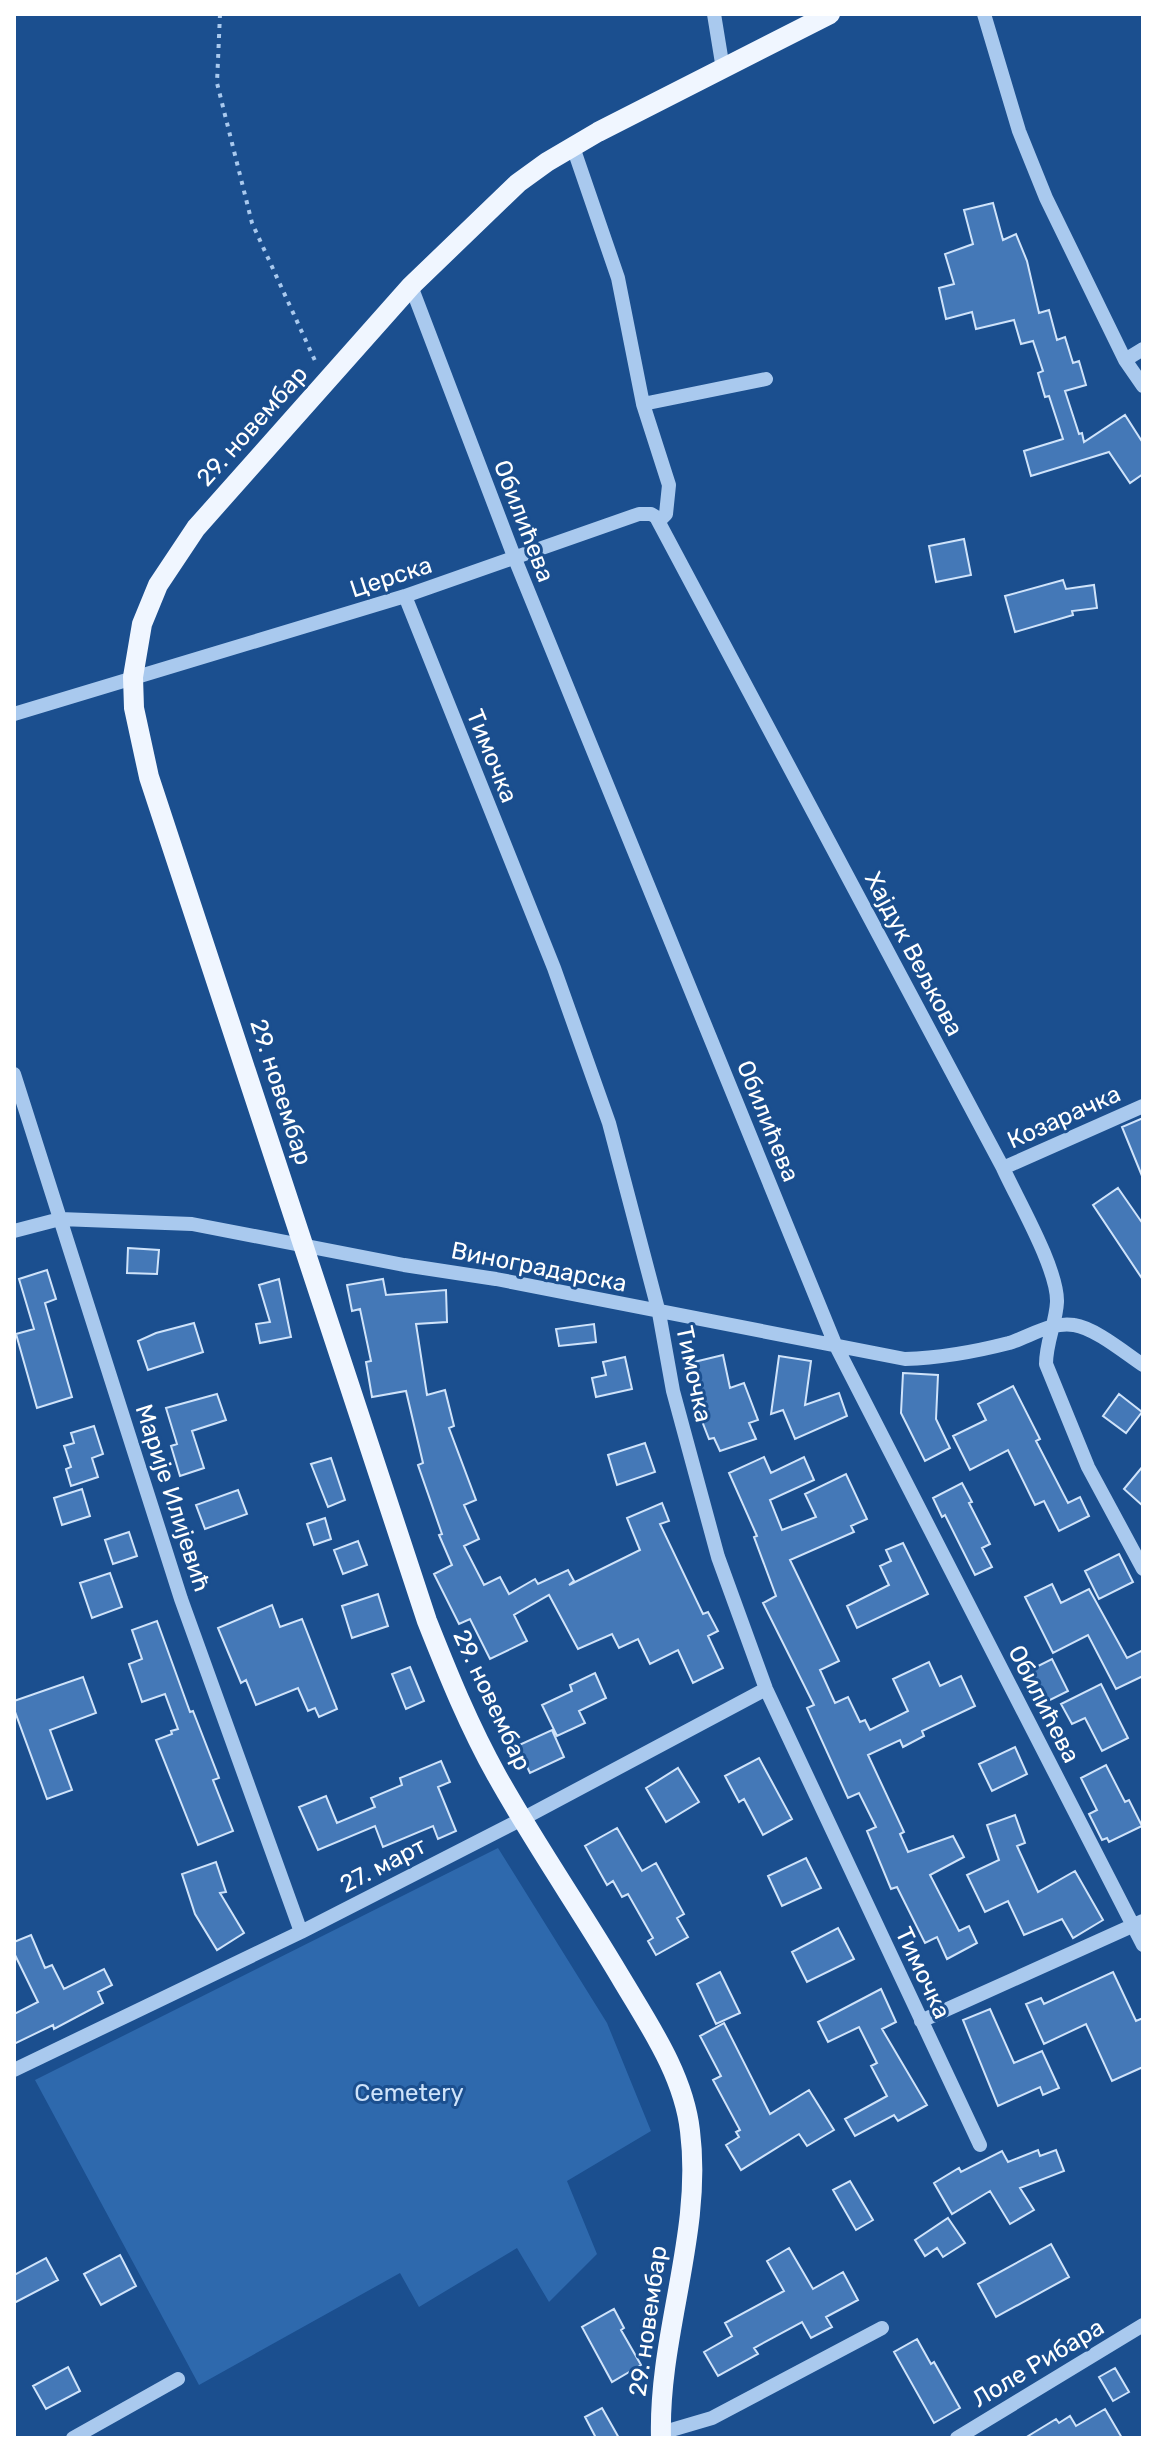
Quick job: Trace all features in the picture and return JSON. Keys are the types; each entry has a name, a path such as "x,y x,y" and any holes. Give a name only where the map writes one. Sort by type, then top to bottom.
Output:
{"main road":[{"name":"29. новембар","path":"661,2436 663,2366 692,2196 692,2153 686,2110 675,2075 652,2030 497,1776 469,1722 427,1621 149,777 134,708 133,677 142,624 151,601 181,548 411,286 518,183 573,147 830,14"}],"street":[{"path":"714,14 723,69"},
{"path":"984,14 1019,131 1046,198 1125,360 1143,386"},
{"path":"573,147 618,278 643,404 669,485 666,514 660,520"},
{"name":"Обилићева","path":"411,286 515,559 835,1344 1138,1924 1143,1945"},
{"path":"1125,360 1143,349"},
{"path":"643,404 766,379"},
{"name":"Церска","path":"14,714 405,596 639,514 651,514 660,520"},
{"name":"Хајдук Вељкова","path":"660,520 1003,1168 1053,1280 1057,1301 1046,1350 1046,1364 1088,1467 1143,1569"},
{"name":"Тимочка","path":"405,596 554,968 609,1123 659,1313 673,1391 718,1557 766,1689 980,2145"},
{"name":"Марије Илијевић","path":"14,1074 181,1599 301,1932"},
{"name":"Козарачка","path":"1003,1168 1143,1106"},
{"name":"Виноградарска","path":"14,1231 60,1219 192,1224 905,1359 939,1358 1013,1342 1052,1327"},
{"path":"1052,1327 1072,1324 1080,1327 1143,1365"},
{"name":"27. март","path":"14,2070 301,1932 766,1689"},
{"path":"921,2021 1138,1924"},
{"name":"Лоле Рибара","path":"957,2438 1143,2325"},
{"path":"661,2436 712,2418 882,2328"},
{"path":"73,2438 178,2379"}],"path":[{"path":"220,14 217,83 252,223 325,383"}],"green space":[{"name":"Cemetery","path":"498,1848 607,2023 651,2131 567,2181 597,2254 549,2302 517,2248 419,2307 400,2273 199,2385 35,2080"}],"building":[{"path":"993,203 1003,240 1016,234 1027,261 1039,313 1049,310 1057,340 1065,337 1073,363 1079,361 1086,385 1065,391 1084,442 1125,415 1143,443 1143,474 1130,483 1109,452 1031,476 1024,451 1063,439 1049,396 1045,397 1038,373 1043,371 1033,341 1021,344 1014,320 976,329 972,312 946,319 939,288 954,284 945,254 973,244 964,210"},
{"path":"964,539 971,575 936,582 929,546"},
{"path":"1063,580 1066,589 1094,585 1097,608 1072,611 1073,615 1015,632 1005,596"},
{"path":"1143,1118 1143,1176 1142,1176 1122,1127"},
{"path":"1118,1188 1143,1224 1143,1280 1093,1205"},
{"path":"128,1248 159,1250 157,1274 127,1273"},
{"path":"47,1270 56,1299 45,1303 72,1397 37,1408 16,1334 34,1329 19,1279"},
{"path":"279,1279 291,1337 260,1343 256,1324 270,1322 259,1285"},
{"path":"383,1279 386,1295 446,1290 447,1322 416,1324 427,1395 445,1390 454,1426 449,1428 476,1500 464,1505 479,1539 464,1546 484,1585 500,1577 509,1594 535,1579 538,1584 568,1570 574,1581 569,1585 640,1550 627,1518 662,1503 669,1521 660,1524 703,1614 708,1612 718,1631 708,1636 723,1668 693,1683 678,1650 650,1664 638,1639 619,1648 612,1634 578,1649 549,1595 514,1615 527,1641 490,1659 470,1619 459,1624 434,1574 452,1565 439,1535 442,1534 418,1465 423,1463 406,1391 372,1397 366,1362 371,1361 360,1309 352,1311 347,1285"},
{"path":"194,1323 203,1352 148,1370 138,1341"},
{"path":"594,1324 596,1342 559,1346 556,1329"},
{"path":"723,1355 730,1388 744,1383 758,1420 749,1423 756,1439 720,1451 714,1438 709,1439 695,1403 702,1400 694,1362"},
{"path":"779,1356 811,1361 805,1405 839,1393 847,1416 795,1439 783,1410 771,1414"},
{"path":"625,1357 632,1389 596,1397 592,1378 606,1375 603,1362"},
{"path":"903,1373 938,1375 936,1419 950,1448 925,1461 901,1413"},
{"path":"1013,1386 1040,1439 1036,1441 1068,1503 1080,1497 1089,1516 1059,1531 1044,1501 1035,1505 1008,1450 970,1470 953,1436 986,1420 978,1404"},
{"path":"217,1394 226,1420 192,1431 204,1468 180,1476 171,1446 177,1444 166,1408"},
{"path":"1119,1394 1142,1412 1126,1433 1103,1416"},
{"path":"94,1426 103,1454 92,1458 98,1477 71,1486 66,1469 71,1467 64,1446 74,1443 71,1433"},
{"path":"645,1443 655,1472 617,1485 608,1455"},
{"path":"764,1457 771,1473 804,1457 814,1480 770,1500 782,1530 816,1517 805,1494 846,1474 867,1519 851,1526 854,1532 790,1560 839,1661 820,1670 835,1703 848,1697 860,1722 865,1720 870,1730 908,1711 893,1679 929,1662 940,1686 961,1676 975,1706 922,1731 924,1736 903,1747 900,1740 868,1755 904,1832 900,1834 908,1852 953,1836 964,1857 930,1875 959,1931 969,1926 977,1943 947,1959 937,1937 925,1943 897,1887 891,1889 867,1831 876,1827 859,1793 848,1798 807,1708 814,1705 763,1603 776,1596 754,1537 757,1536 729,1473"},
{"path":"331,1458 345,1500 328,1507 311,1464"},
{"path":"1143,1466 1143,1506 1124,1489"},
{"path":"962,1483 990,1544 982,1548 992,1567 975,1575 933,1498"},
{"path":"82,1489 90,1516 62,1525 54,1498"},
{"path":"238,1490 247,1514 205,1529 196,1505"},
{"path":"325,1518 331,1539 314,1545 307,1524"},
{"path":"129,1532 137,1556 113,1564 105,1540"},
{"path":"358,1541 367,1565 343,1574 334,1550"},
{"path":"903,1543 928,1594 857,1628 847,1606 889,1585 880,1566 891,1561 886,1550"},
{"path":"1119,1554 1133,1582 1099,1599 1085,1571"},
{"path":"110,1573 122,1607 92,1618 80,1583"},
{"path":"1052,1584 1061,1603 1089,1589 1127,1658 1143,1650 1143,1676 1116,1689 1088,1635 1053,1653 1025,1597"},
{"path":"378,1594 388,1626 352,1638 342,1606"},
{"path":"272,1605 280,1627 302,1619 337,1709 319,1717 315,1708 308,1711 298,1688 256,1705 246,1680 241,1683 218,1628"},
{"path":"157,1621 190,1712 193,1711 219,1778 213,1780 233,1831 198,1845 156,1740 178,1729 165,1694 142,1702 129,1664 142,1659 132,1630"},
{"path":"1052,1659 1068,1691 1044,1703 1028,1671"},
{"path":"410,1667 424,1701 406,1709 392,1674"},
{"path":"595,1673 606,1698 579,1711 585,1723 557,1736 542,1705 572,1691 570,1685"},
{"path":"83,1677 96,1713 50,1730 72,1790 47,1799 14,1709 14,1701"},
{"path":"1101,1684 1128,1738 1102,1751 1085,1718 1072,1724 1061,1704"},
{"path":"552,1730 564,1757 530,1773 517,1746"},
{"path":"1015,1747 1027,1774 992,1791 979,1764"},
{"path":"759,1758 792,1819 763,1835 744,1799 739,1802 725,1776"},
{"path":"441,1761 450,1782 438,1787 456,1831 438,1839 433,1826 383,1847 375,1826 318,1850 299,1807 326,1796 337,1823 375,1807 371,1798 402,1785 400,1778"},
{"path":"1106,1765 1125,1802 1129,1800 1142,1826 1109,1842 1107,1838 1102,1840 1089,1814 1097,1810 1081,1778"},
{"path":"678,1768 699,1802 666,1822 646,1788"},
{"path":"1015,1815 1025,1843 1017,1846 1038,1892 1075,1871 1103,1920 1073,1938 1062,1919 1024,1935 1008,1901 985,1912 967,1875 999,1860 987,1825"},
{"path":"617,1828 642,1871 656,1863 684,1914 677,1918 688,1937 656,1955 648,1941 653,1938 628,1894 622,1897 613,1881 607,1885 585,1846"},
{"path":"806,1858 821,1888 782,1906 768,1876"},
{"path":"216,1862 226,1892 220,1893 244,1933 217,1950 195,1914 182,1874"},
{"path":"838,1928 854,1959 807,1982 792,1952"},
{"path":"31,1935 45,1968 52,1965 64,1989 104,1969 112,1985 98,1992 103,2003 54,2029 53,2025 14,2044 14,2014 38,2002 14,1953 14,1942"},
{"path":"720,1972 740,2013 716,2024 697,1984"},
{"path":"1113,1972 1136,2021 1143,2018 1143,2067 1112,2081 1086,2024 1044,2044 1026,2004 1041,1998 1044,2004"},
{"path":"881,1989 896,2022 882,2029 927,2105 898,2121 894,2115 855,2136 845,2119 887,2096 871,2066 877,2063 859,2027 828,2042 818,2022"},
{"path":"990,2009 1014,2063 1042,2051 1059,2088 1043,2095 1040,2087 998,2106 963,2020"},
{"path":"724,2023 770,2114 809,2090 834,2130 807,2146 799,2134 741,2170 726,2145 739,2137 736,2132 740,2130 713,2080 721,2076 700,2036"},
{"path":"1038,2150 1040,2156 1056,2150 1064,2171 1020,2188 1034,2210 1010,2224 990,2191 952,2214 934,2183 959,2168 961,2172 1002,2151 1008,2162"},
{"path":"850,2181 873,2220 856,2230 833,2190"},
{"path":"948,2218 965,2243 943,2257 937,2248 925,2256 915,2240"},
{"path":"1051,2244 1069,2277 996,2317 978,2284"},
{"path":"789,2248 813,2289 843,2272 858,2300 826,2317 832,2327 811,2338 802,2322 754,2348 758,2354 718,2376 704,2352 732,2336 725,2323 784,2291 767,2261"},
{"path":"120,2255 136,2286 101,2305 84,2274"},
{"path":"46,2258 58,2280 14,2303 14,2275"},
{"path":"614,2309 624,2328 621,2330 641,2365 612,2382 582,2327"},
{"path":"917,2339 960,2408 934,2423 894,2352"},
{"path":"68,2367 80,2391 46,2409 33,2386"},
{"path":"1115,2368 1129,2392 1113,2401 1099,2377"},
{"path":"602,2408 619,2438 596,2438 585,2417"},
{"path":"1105,2409 1122,2438 1025,2438 1056,2419 1059,2423 1070,2416 1076,2426"}]}
